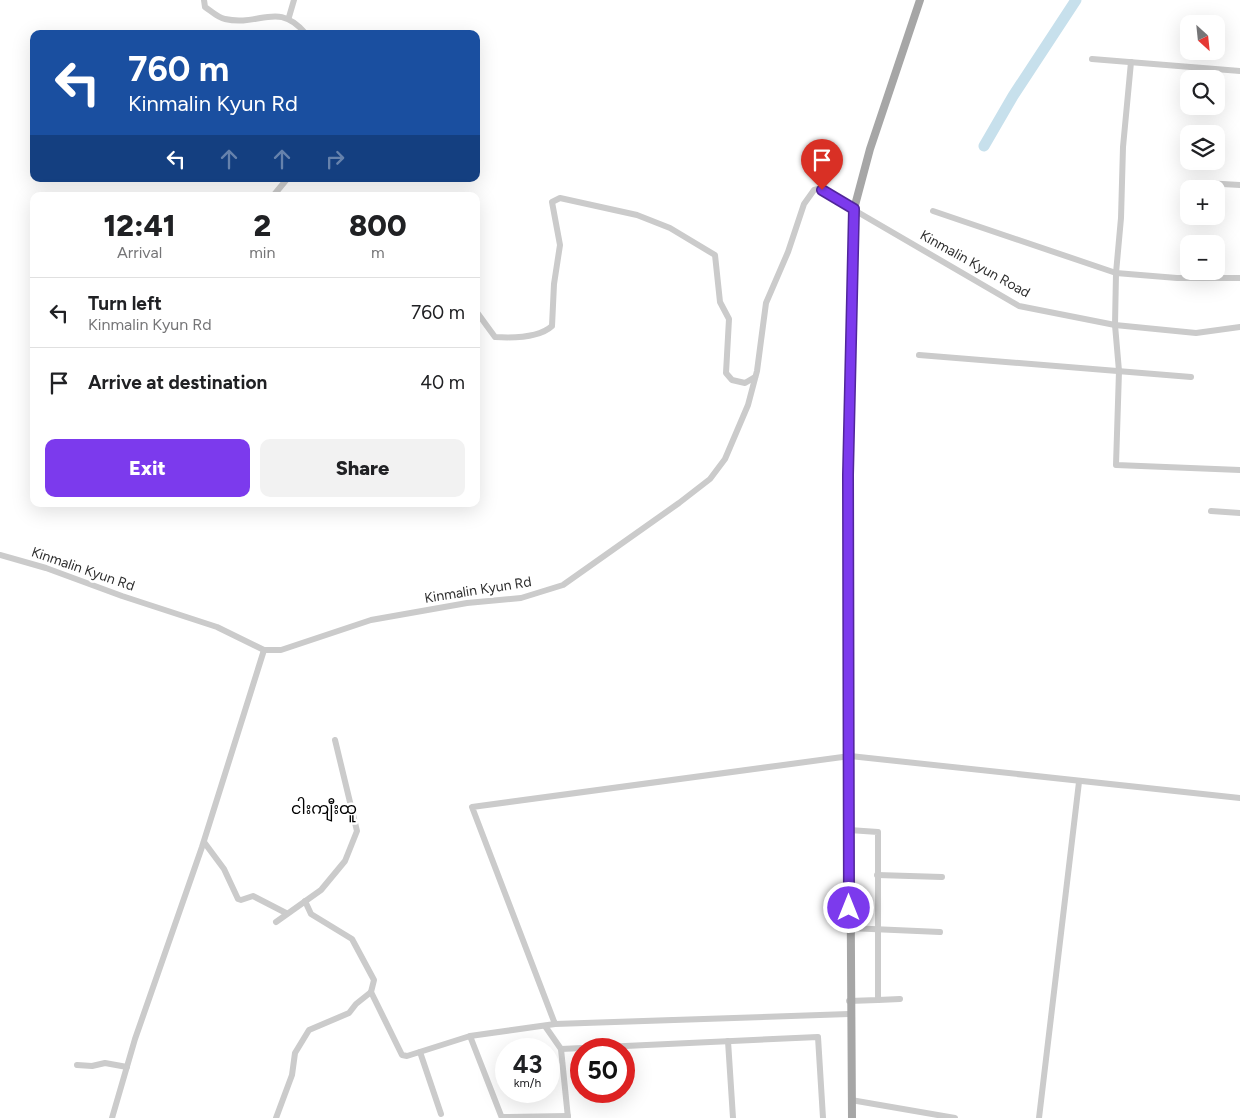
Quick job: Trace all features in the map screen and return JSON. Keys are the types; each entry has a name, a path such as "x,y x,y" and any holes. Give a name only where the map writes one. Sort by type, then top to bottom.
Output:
{"main road":[{"path":"852,1118 849,1014 848,475 854,209 870,149 920,0"}],"street":[{"path":"204,0 205,7 224,19 247,20 274,13 289,17 302,30"},
{"path":"289,17 294,0"},
{"path":"1092,60 1240,71"},
{"path":"1131,62 1123,147 1122,218 1116,273 1115,326 1119,371 1116,466 1240,470"},
{"path":"276,192 285,182"},
{"path":"1225,185 1240,186"},
{"name":"Kinmalin Kyun Rd","path":"0,555 46,568 122,596 217,627 264,650 281,650 371,620 467,603 521,598 563,585 710,479 725,459 748,405 755,377 766,303 788,252 804,204 814,190 818,189 854,209"},
{"path":"480,316 495,337 515,338 548,330 552,326 554,284 560,245 552,202 560,198 572,200 637,215 670,228 715,255 720,302 728,319 726,373 732,380 745,383 755,377"},
{"name":"Kinmalin Kyun Road","path":"854,209 1019,306 1115,326 1196,333 1240,327"},
{"path":"933,210 1116,273 1177,278 1240,278"},
{"path":"919,355 1191,377"},
{"path":"1211,511 1240,513"},
{"path":"112,1118 127,1066 204,842 264,650"},
{"path":"276,922 286,913 321,890 345,861 357,831 335,740"},
{"path":"555,1024 472,807 850,756 1240,798"},
{"path":"1039,1118 1079,782"},
{"path":"849,830 878,832 878,1000"},
{"path":"204,842 224,869 238,899 253,896 286,913"},
{"path":"877,875 942,877"},
{"path":"276,1118 292,1075 295,1053 309,1030 349,1012 371,992 374,980 352,939 311,914 305,900"},
{"path":"849,928 940,932"},
{"path":"371,992 402,1055 407,1056 470,1036 555,1024 849,1014"},
{"path":"849,1001 900,999"},
{"path":"470,1036 502,1118 568,1117 561,1048 545,1026"},
{"path":"561,1048 818,1037 823,1118"},
{"path":"728,1041 733,1118"},
{"path":"420,1052 441,1114"},
{"path":"77,1065 92,1066 105,1063 127,1066"},
{"path":"851,1100 920,1114 955,1118"}],"waterway":[{"path":"984,146 1013,96 1076,0"}],"district":[{"name":"ငါးကျီးထူ","path":"324,808"}],"route":[{"path":"822,190 854,209 848,475 849,908"}]}
